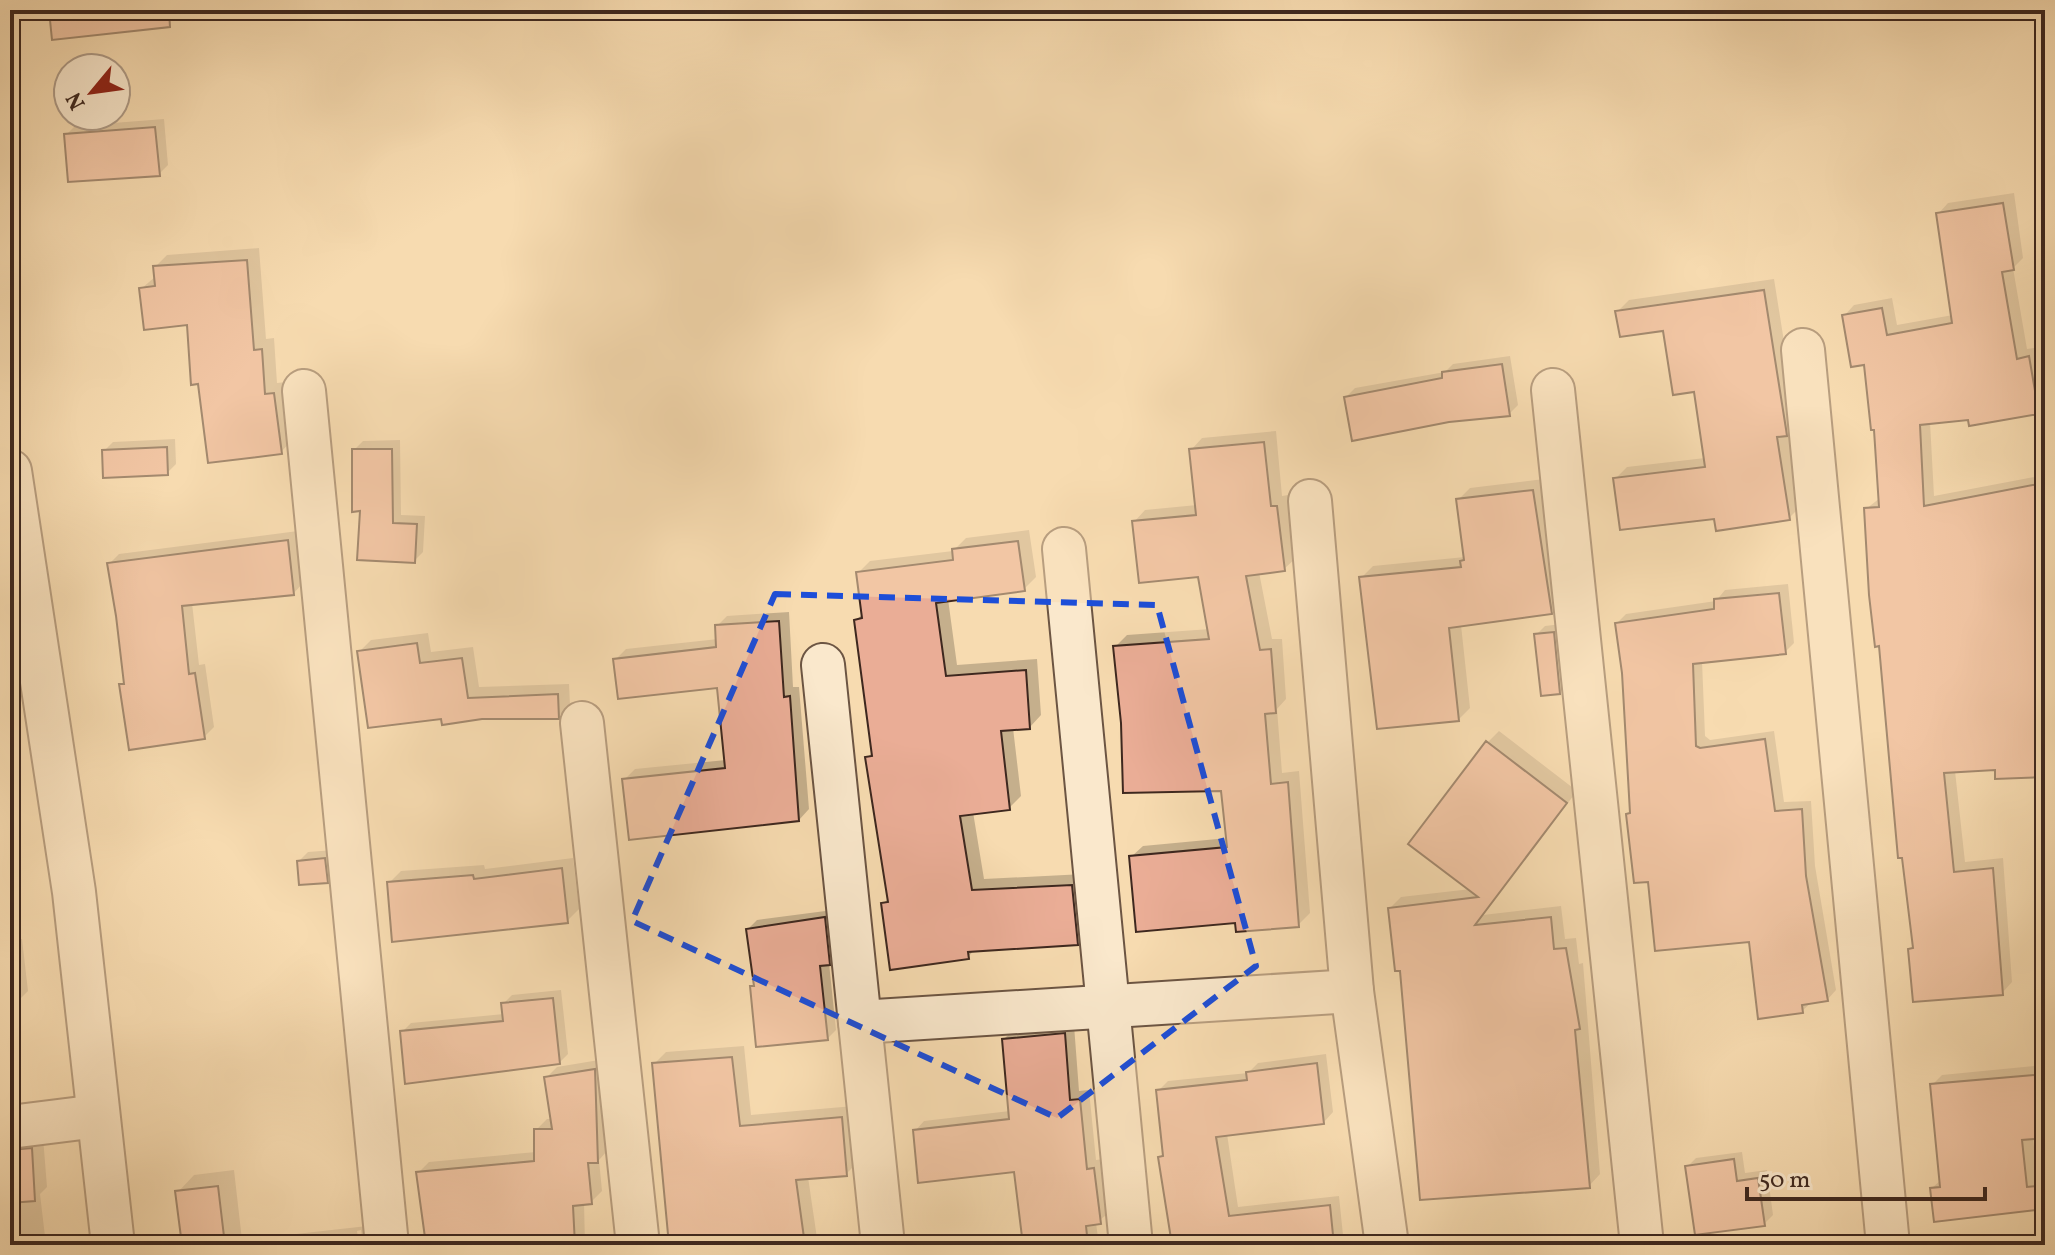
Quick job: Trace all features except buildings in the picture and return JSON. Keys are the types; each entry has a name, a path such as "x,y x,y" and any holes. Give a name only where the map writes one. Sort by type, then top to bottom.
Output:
{"street":[{"path":"1803,350 1888,1245"},
{"path":"1553,390 1642,1245"},
{"path":"304,391 387,1245"},
{"path":"10,471 74,892 113,1245"},
{"path":"1310,501 1352,991 1387,1245"},
{"path":"1064,549 1131,1245"},
{"path":"823,665 883,1245"},
{"path":"582,723 638,1245"},
{"path":"860,1022 1352,991"},
{"path":"10,1127 98,1116"}],"highlighted area":[{"path":"775,594 1157,605 1256,966 1057,1118 632,921"}]}
